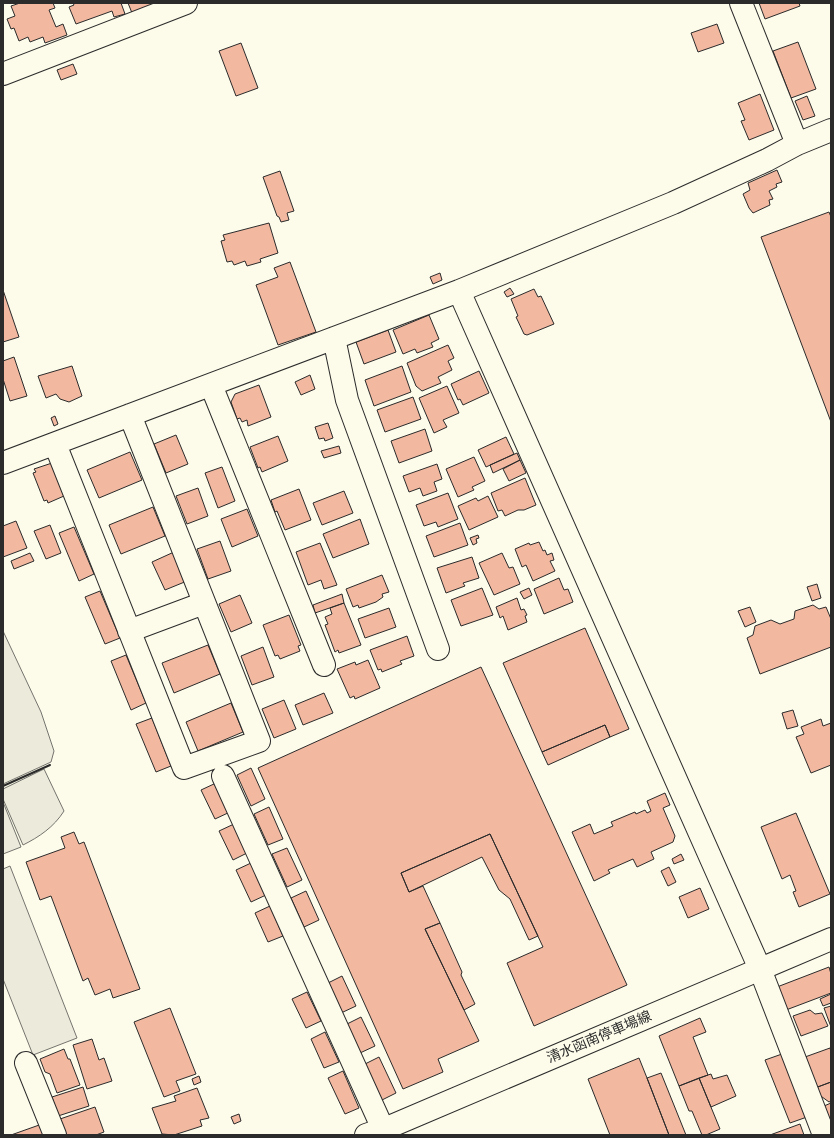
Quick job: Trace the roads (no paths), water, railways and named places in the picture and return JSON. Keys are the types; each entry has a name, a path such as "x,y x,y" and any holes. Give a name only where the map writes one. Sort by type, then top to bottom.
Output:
{"street":[{"path":"3,74 186,3"},
{"path":"742,3 797,144"},
{"path":"3,463 459,291 673,203 767,160 797,144 831,130"},
{"path":"459,291 760,968 824,1135"},
{"path":"334,338 347,400 438,649"},
{"path":"211,385 324,665"},
{"path":"55,444 184,768 259,741 130,415"},
{"path":"129,631 204,603"},
{"path":"224,776 374,1132"},
{"name":"清水函南停車場線","path":"374,1132 831,939"},
{"path":"26,1063 55,1135"}]}
